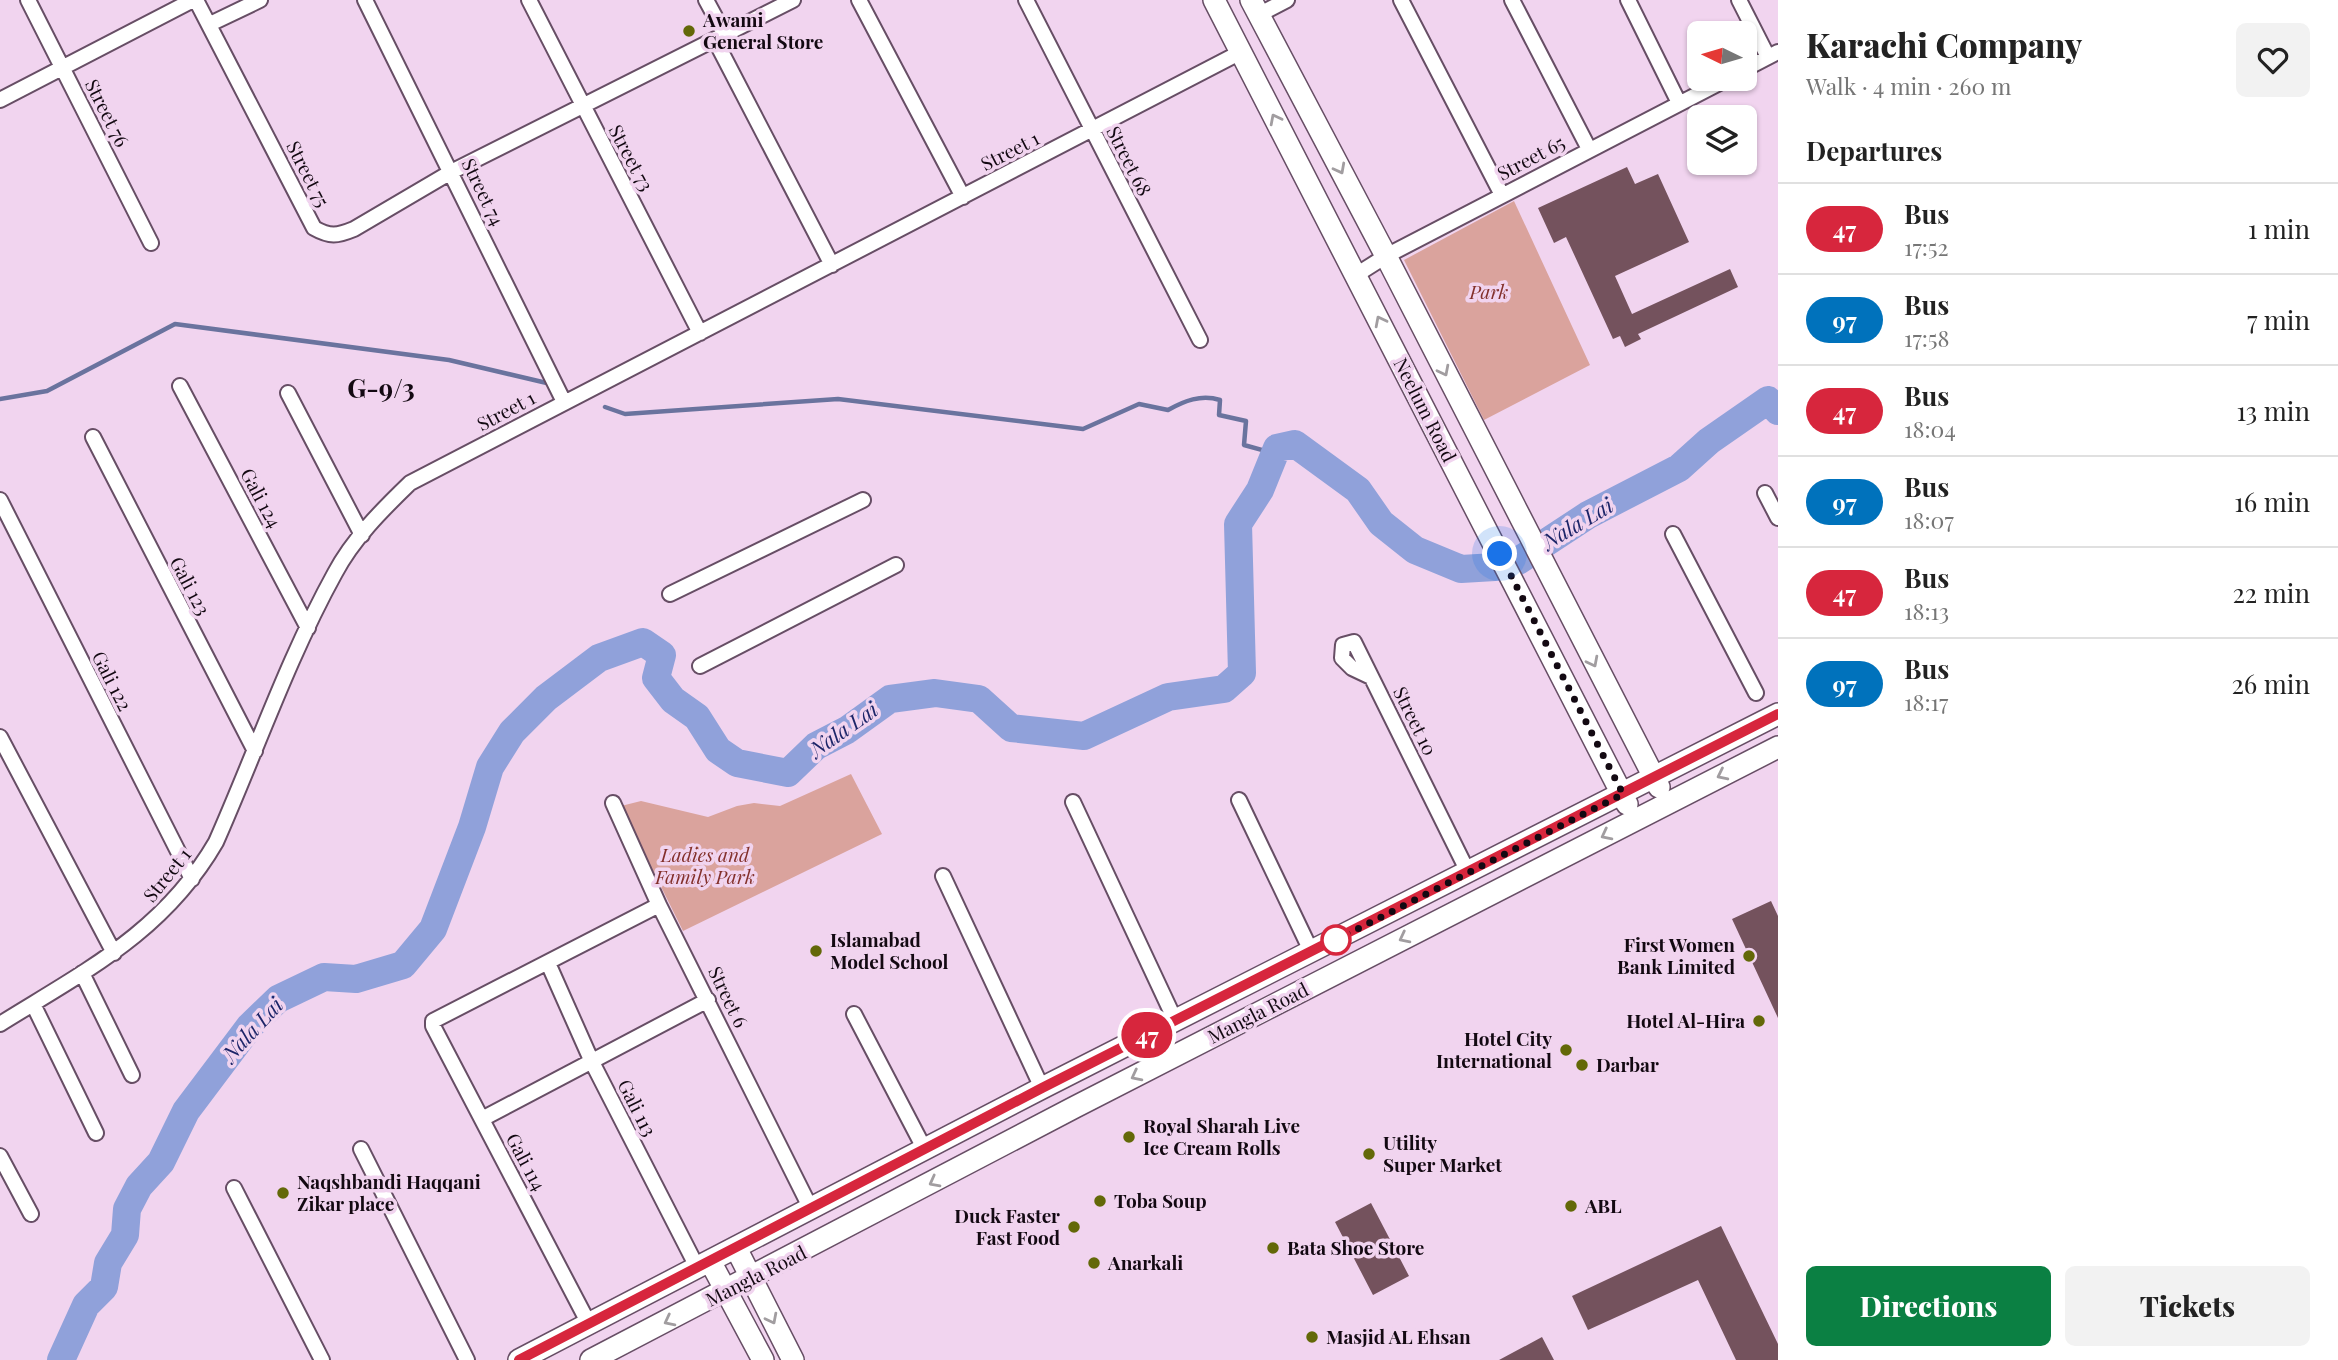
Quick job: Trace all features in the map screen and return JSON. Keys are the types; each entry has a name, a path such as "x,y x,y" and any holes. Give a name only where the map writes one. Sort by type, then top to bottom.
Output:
{"main road":[{"name":"Neelum Road","path":"1214,0 1634,820"},
{"name":"Neelum Road","path":"1254,7 1386,256 1666,803"},
{"name":"Mangla Road","path":"519,1360 1042,1088 1778,714"},
{"name":"Mangla Road","path":"591,1360 751,1279 1075,1107 1778,747"},
{"path":"736,1248 793,1360"},
{"path":"704,1264 726,1291 763,1360"}],"street":[{"name":"Street 76","path":"28,0 150,243"},
{"path":"0,100 195,0"},
{"name":"Street 75","path":"195,0 210,24 314,228 328,236 338,236 452,172 793,0"},
{"path":"210,24 260,0"},
{"name":"Street 74","path":"365,0 564,402"},
{"name":"Street 73","path":"529,0 700,333"},
{"path":"706,0 720,37 832,265"},
{"path":"859,0 963,197"},
{"name":"Street 68","path":"1026,0 1200,340"},
{"path":"1254,7 1287,0"},
{"path":"1401,0 1502,195"},
{"path":"1512,0 1589,149"},
{"path":"1628,0 1679,103"},
{"path":"1739,0 1773,55 1757,63"},
{"name":"Street 1","path":"0,1023 114,953 148,928 192,879 216,842 335,571 373,519 410,483 1241,52"},
{"name":"Street 65","path":"1356,275 1386,256 1703,91"},
{"name":"Gali 124","path":"180,386 308,628"},
{"path":"288,393 362,535"},
{"name":"Gali 123","path":"93,438 255,751"},
{"path":"1765,493 1778,519"},
{"name":"Gali 122","path":"0,500 192,879"},
{"path":"670,594 863,500"},
{"path":"1673,534 1756,693"},
{"path":"700,666 896,565"},
{"name":"Street 10","path":"1371,677 1352,668 1342,657 1343,645 1354,642 1468,872"},
{"path":"0,737 114,953"},
{"path":"1239,800 1312,953"},
{"path":"1073,802 1175,1020"},
{"name":"Street 6","path":"613,803 659,905 811,1209"},
{"path":"943,876 1042,1088"},
{"path":"548,963 659,905"},
{"name":"Gali 114","path":"548,963 437,1018 433,1026 589,1324"},
{"name":"Gali 113","path":"548,963 592,1062 704,1264"},
{"path":"82,973 132,1075"},
{"path":"482,1119 708,1000"},
{"path":"33,1004 96,1133"},
{"path":"854,1014 925,1150"},
{"path":"361,1149 467,1360"},
{"path":"0,1156 31,1214"},
{"path":"234,1188 322,1360"}],"green space":[{"name":"Park","path":"1514,201 1590,365 1484,420 1404,260"},
{"name":"Ladies and Family Park","path":"851,774 882,834 683,931 621,806 641,801 708,817 754,803 780,806"}],"building":[{"path":"1627,167 1635,184 1658,174 1689,242 1615,276 1632,314 1730,269 1738,287 1638,334 1641,339 1625,347 1620,336 1613,339 1566,237 1554,243 1538,208"},
{"path":"1771,901 1778,916 1778,1018 1732,919"},
{"path":"1371,1203 1409,1276 1373,1295 1335,1222"},
{"path":"1721,1226 1778,1344 1778,1360 1736,1360 1698,1280 1588,1330 1572,1296"},
{"path":"1542,1337 1554,1360 1499,1360"}],"waterway":[{"path":"0,399 47,391 175,324 449,360 551,384"},
{"path":"605,407 625,414 838,399 1083,429 1139,404 1168,410 1186,401 1206,398 1220,400 1219,415 1246,421 1244,445 1273,453"},
{"name":"Nala Lai","path":"61,1360 86,1305 104,1287 108,1263 125,1235 127,1209 139,1186 161,1162 186,1111 250,1026 278,999 324,977 356,979 403,965 433,929 472,827 490,767 512,732 546,698 599,658 643,642 662,655 656,678 673,700 697,717 718,750 737,763 788,773 816,746 847,730 890,699 935,693 979,699 1011,728 1084,736 1168,697 1224,689 1242,673 1238,524 1260,490 1277,448 1295,444 1358,490 1381,523 1415,550 1461,569 1495,567 1518,561 1588,515 1679,468 1709,441 1768,400 1778,411"}],"bus line":[{"name":"47","path":"519,1360 1042,1088 1778,714"}],"place":[{"name":"Awami General Store","path":"689,31"},
{"name":"Islamabad Model School","path":"816,951"},
{"name":"First Women Bank Limited","path":"1749,956"},
{"name":"Hotel Al-Hira","path":"1759,1021"},
{"name":"Hotel City International","path":"1566,1050"},
{"name":"Darbar","path":"1582,1065"},
{"name":"Royal Sharah Live Ice Cream Rolls","path":"1129,1137"},
{"name":"Utility Super Market","path":"1369,1154"},
{"name":"Naqshbandi Haqqani Zikar place","path":"283,1193"},
{"name":"Toba Soup","path":"1100,1201"},
{"name":"ABL","path":"1571,1206"},
{"name":"Duck Faster Fast Food","path":"1074,1227"},
{"name":"Bata Shoe Store","path":"1273,1248"},
{"name":"Anarkali","path":"1094,1263"},
{"name":"Masjid AL Ehsan","path":"1312,1337"}],"district":[{"name":"G-9/3","path":"381,389"}],"route":[{"path":"1336,940 1334,941 1623,794 1500,554"}]}
